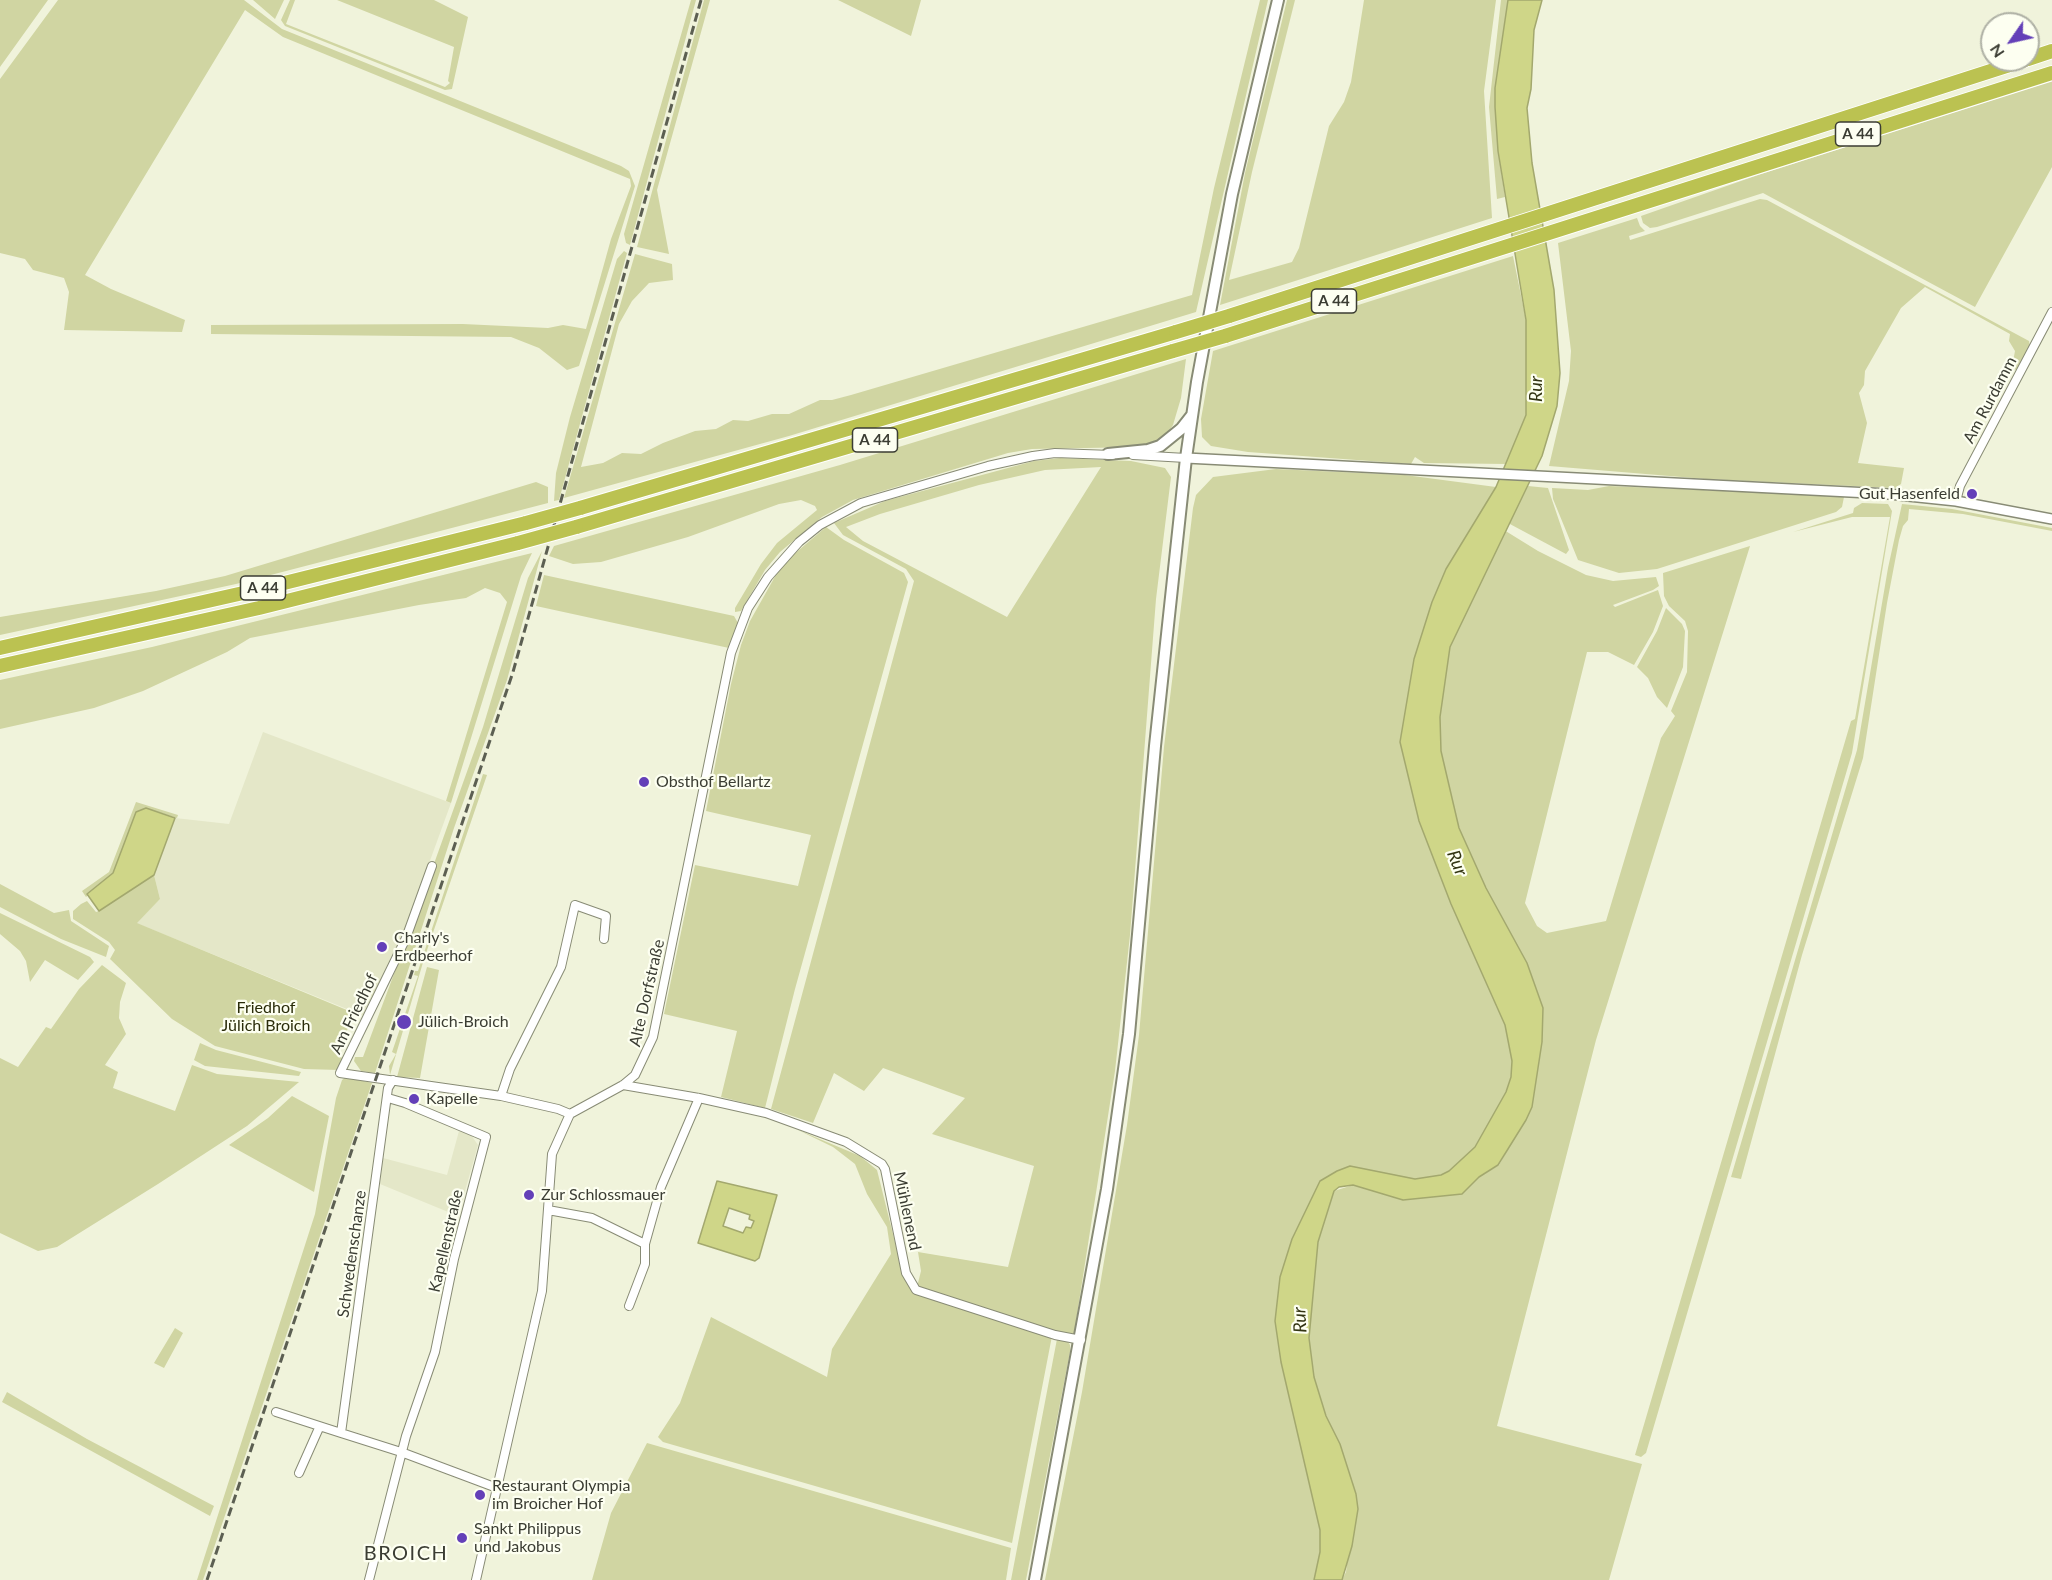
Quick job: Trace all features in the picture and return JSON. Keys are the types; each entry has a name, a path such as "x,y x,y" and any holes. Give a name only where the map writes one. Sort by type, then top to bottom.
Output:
{"highway":[{"name":"A 44","path":"0,648 252,591 580,508 1229,316 1990,72"},
{"name":"A 44","path":"0,666 259,608 576,527 1225,336 2052,73"}],"main road":[{"path":"1035,1580 1107,1189 1129,1034 1192,415 1232,194 1278,0"},
{"path":"1108,454 1148,450 1160,446 1168,441 1192,415"}],"street":[{"name":"Am Rurdamm","path":"1956,501 1960,486 2052,312"},
{"name":"Alte Dorfstraße","path":"570,1114 623,1085 640,1068 653,1037 731,653 748,608 768,577 800,542 840,513 888,494 1022,458 1055,453 1186,458"},
{"path":"1186,458 1888,494 1956,501 2052,519"},
{"name":"Am Friedhof","path":"393,1080 340,1073 406,938 432,866"},
{"path":"501,1096 510,1069 561,967 575,905 606,916 604,939"},
{"path":"393,1080 501,1096 558,1108 570,1114 552,1154 542,1291 476,1580"},
{"name":"Schwedenschanze","path":"341,1433 388,1088 393,1080"},
{"name":"Mühlenend","path":"623,1085 699,1098 766,1113 846,1142 882,1164 906,1273 916,1290 1054,1335 1081,1340"},
{"name":"Kapellenstraße","path":"388,1098 486,1137 454,1259 435,1352 401,1452"},
{"path":"629,1306 645,1264 645,1244 661,1187 699,1098"},
{"path":"548,1210 592,1218 645,1244"},
{"path":"276,1412 320,1428 401,1452 497,1488"},
{"path":"299,1473 320,1428"},
{"path":"369,1580 401,1452"}],"shaded area":[{"path":"263,732 451,803 404,932 364,1016 136,923 160,899 154,875 175,818 229,824"},
{"path":"459,1131 471,1135 478,1145 458,1216 380,1184 383,1158 447,1175"}],"green space":[{"path":"0,0 48,0 0,67"},
{"path":"58,0 244,0 282,29 629,171 635,186 579,366 567,370 539,348 511,337 211,334 211,325 463,324 548,328 563,325 586,329 611,239 631,186 630,179 283,37 245,10 85,275 111,289 185,320 182,332 64,330 69,292 64,278 33,270 25,259 0,253 0,79"},
{"path":"253,0 284,0 275,19"},
{"path":"290,0 295,0 286,24 445,87 450,83 448,81 454,47 337,0 434,0 468,17 452,89 445,90 285,26 281,20"},
{"path":"691,0 696,0 630,245 626,243 624,234"},
{"path":"704,0 710,0 657,190 669,254 637,247"},
{"path":"838,0 921,0 911,36"},
{"path":"1260,0 1268,0 1196,312 789,436 564,498 635,254 672,264 673,280 649,283 632,301 619,324 581,467 603,463 622,453 641,454 695,431 716,429 733,420 748,421 772,414 789,414 820,400 832,400 851,395 1192,295 1214,188"},
{"path":"1287,0 1295,0 1252,172 1229,280 1292,262 1299,248 1329,126 1344,102 1351,82 1364,0 1496,0 1484,91 1492,218 1220,305 1245,173"},
{"path":"1501,0 1508,0 1498,67 1498,151 1505,197 1497,199 1489,107"},
{"path":"2052,81 2052,167 1975,307 1763,193 1657,227 1650,228 1643,223 1641,216 1758,175"},
{"path":"1760,199 1767,200 2029,341 2030,347 2017,371 2012,367 2015,351 2009,341 2010,334 1925,287 1901,308 1865,371 1864,385 1859,393 1867,423 1858,463 1904,468 1901,484 1895,488 1706,479 1549,466 1569,381 1571,351 1558,243 1637,218 1645,231 1629,236 1630,240"},
{"path":"624,251 627,253 559,500 554,501 556,473 570,417 617,259"},
{"path":"1513,256 1526,320 1526,415 1507,464 1424,463 1415,457 1411,464 1248,452 1211,446 1202,437 1201,419 1213,351"},
{"path":"1186,359 1181,398 1173,425 1164,438 1154,444 1139,447 1032,449 1008,453 853,500 822,517 780,552 765,570 741,611 735,612 735,608 761,564 777,543 817,510 815,506 801,500 779,504 688,537 601,562 573,564 549,556 554,546 840,465"},
{"path":"1060,458 1131,461 1165,468 1171,477 1156,599 1130,935 1115,1071 1074,1334 1053,1332 917,1287 921,1271 918,1252 1008,1267 1034,1166 932,1134 965,1098 883,1068 864,1091 834,1073 813,1123 771,1109 914,581 906,569 843,535 834,523 885,501 1034,461","holes":["1101,467 1007,617 863,541 846,527 880,514 979,485 1045,470"]},
{"path":"1276,469 1405,475 1496,487 1446,569 1432,602 1400,742 1419,821 1451,904 1505,1025 1512,1061 1511,1077 1506,1092 1475,1147 1449,1171 1441,1175 1415,1179 1350,1166 1337,1171 1281,1362 1320,1530 1320,1552 1314,1580 1045,1580 1082,1392 1127,1125 1139,1035 1164,747 1193,508 1196,495 1213,477"},
{"path":"536,482 548,487 548,503 236,584 0,635 0,617 156,591 225,576"},
{"path":"1528,486 1548,488 1569,550 1566,554 1508,523"},
{"path":"1609,486 1844,497 1842,507 1836,512 1657,569 1619,573 1578,560 1553,499 1552,488 1588,490"},
{"path":"1862,503 1888,504 1892,511 1852,753 1646,1453 1641,1457 1635,1455 1851,721 1855,719 1890,517 1852,517 1793,532 1853,513 1854,508"},
{"path":"1902,504 1952,509 2052,528 2052,531 1963,514 1909,509 1908,520 1903,526 1899,540 1887,603 1863,758 1802,955 1741,1179 1731,1177 1857,750 1888,568"},
{"path":"826,527 844,540 904,573 908,582 795,989 765,1108 721,1097 737,1031 664,1014 695,865 798,886 811,835 706,811 731,684 750,621 777,573 793,555"},
{"path":"1504,530 1538,551 1586,575 1613,581 1656,577 1659,586 1653,590 1613,605 1615,607 1658,590 1663,606 1653,632 1634,665 1608,652 1587,652 1525,903 1537,926 1547,933 1606,921 1661,738 1675,716 1671,711 1687,672 1688,631 1685,621 1669,606 1664,596 1663,573 1750,546 1596,1040 1497,1426 1642,1464 1609,1580 1342,1580 1346,1572 1356,1494 1340,1444 1326,1416 1314,1377 1309,1338 1318,1242 1334,1191 1353,1185 1403,1200 1462,1194 1479,1177 1499,1165 1532,1107 1542,1042 1543,1008 1527,963 1486,888 1459,828 1441,751 1440,717 1450,647"},
{"path":"542,551 507,680 454,828 375,1073 361,1071 354,1061 355,1057 363,1057 407,939 483,727 528,578"},
{"path":"532,553 521,576 451,803 446,801 507,602 500,593 485,588 466,598 250,638 227,652 143,691 94,708 0,729 0,680 152,647"},
{"path":"544,575 734,616 738,623 729,648 536,606"},
{"path":"1666,608 1682,624 1685,631 1683,667 1667,708 1657,697 1648,678 1637,667 1657,631"},
{"path":"483,774 487,775 424,959 390,1075 389,1066 396,1054 392,1052 418,976 414,975 415,971 418,971"},
{"path":"136,802 178,815 177,818 146,808 113,873 86,897 82,891 109,872"},
{"name":"Friedhof Jülich Broich","path":"154,875 160,899 137,923 354,1013 337,1055 344,1059 339,1070 304,1069 215,1046 172,1019 110,959 115,950 109,942 73,919 73,911 81,904 87,901 96,912 99,911"},
{"path":"0,884 54,913 69,910 71,921 109,946 106,957 61,939 0,907"},
{"path":"0,913 90,957 94,962 78,980 45,960 30,982 26,961 20,951 0,934"},
{"path":"102,965 126,983 120,1002 119,1018 126,1034 105,1065 118,1072 113,1088 175,1111 192,1065 217,1074 299,1082 247,1126 158,1184 57,1247 38,1251 0,1233 0,1058 18,1067 46,1027 51,1029 79,989"},
{"path":"427,967 439,970 420,1078 397,1077"},
{"path":"200,1043 216,1050 301,1072 299,1076 205,1066 194,1060"},
{"path":"346,1077 372,1083 203,1580 197,1580 315,1214 336,1098 342,1080"},
{"path":"292,1096 329,1116 314,1192 229,1145 268,1118"},
{"path":"796,1129 860,1156 877,1170 903,1274 914,1292 1052,1336 1012,1543 663,1442 658,1437 680,1403 711,1317 827,1377 832,1349 891,1254 887,1227 867,1194 855,1164 833,1147"},
{"path":"175,1328 183,1333 164,1368 154,1363"},
{"path":"1057,1339 1067,1340 1070,1352 1026,1580 1011,1580"},
{"path":"7,1392 87,1439 214,1506 210,1516 2,1402"},
{"path":"647,1443 1011,1548 1006,1580 592,1580 611,1513"}],"water":[{"name":"Rur","path":"1508,0 1542,0 1534,30 1531,89 1527,108 1532,163 1554,290 1560,373 1557,406 1542,456 1450,647 1440,717 1441,751 1459,828 1486,888 1527,963 1543,1008 1542,1042 1532,1107 1526,1120 1498,1165 1479,1177 1462,1194 1403,1200 1353,1185 1339,1187 1334,1191 1318,1242 1309,1338 1314,1377 1326,1416 1340,1444 1356,1494 1358,1509 1352,1546 1342,1580 1314,1580 1320,1552 1320,1530 1281,1362 1275,1321 1280,1277 1292,1239 1320,1181 1337,1171 1350,1166 1415,1179 1441,1175 1449,1171 1475,1147 1506,1092 1511,1077 1512,1061 1505,1025 1451,904 1419,821 1400,742 1414,659 1432,602 1446,569 1496,487 1526,415 1526,320 1498,151 1495,107 1495,88"},
{"path":"146,808 175,818 154,875 99,911 87,894 113,873 136,812"},
{"path":"717,1181 777,1195 759,1258 755,1261 698,1243","holes":["729,1208 750,1215 749,1219 754,1221 751,1228 746,1227 743,1233 723,1226"]}],"railway":[{"path":"207,1580 513,672 701,0"}],"place":[{"name":"Gut Hasenfeld","path":"1972,494"},
{"name":"Obsthof Bellartz","path":"644,782"},
{"name":"Charly's Erdbeerhof","path":"382,947"},
{"name":"Jülich-Broich","path":"404,1022"},
{"name":"Kapelle","path":"414,1099"},
{"name":"Zur Schlossmauer","path":"529,1195"},
{"name":"Restaurant Olympia im Broicher Hof","path":"480,1495"},
{"name":"Sankt Philippus und Jakobus","path":"462,1538"}],"district":[{"name":"BROICH","path":"406,1554"}]}
